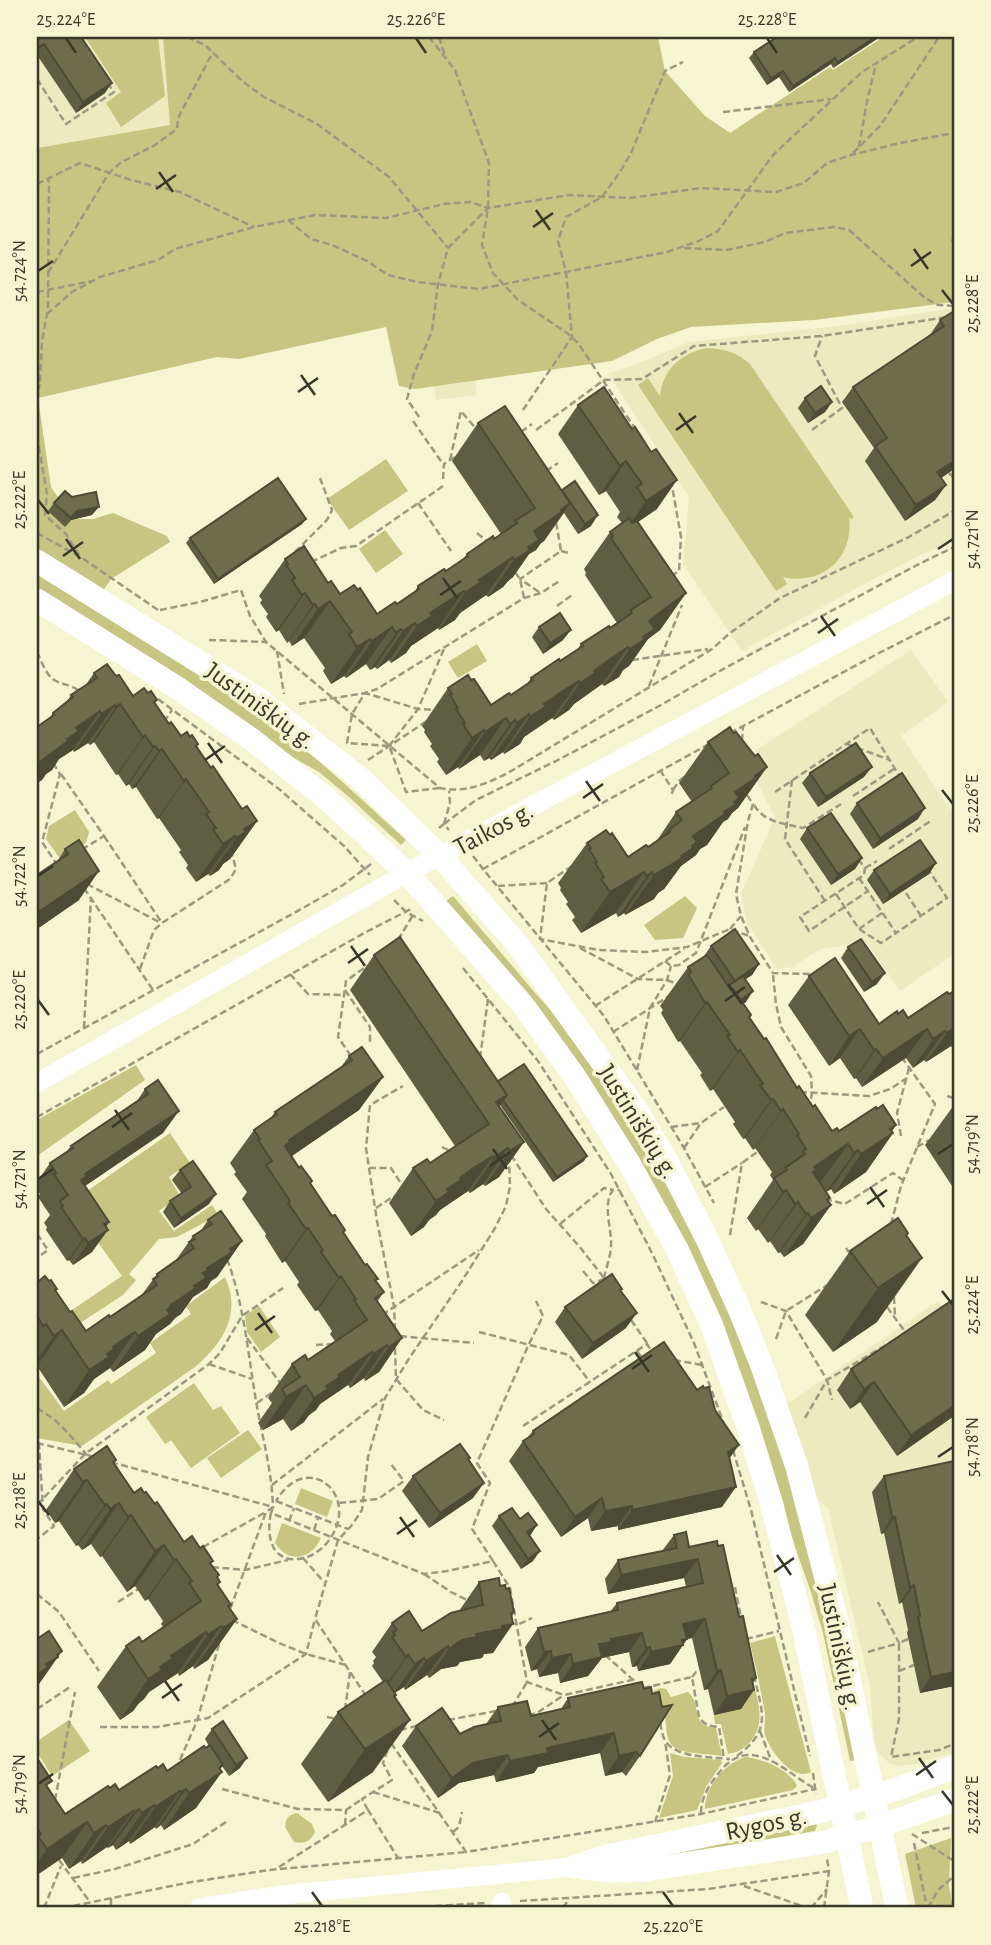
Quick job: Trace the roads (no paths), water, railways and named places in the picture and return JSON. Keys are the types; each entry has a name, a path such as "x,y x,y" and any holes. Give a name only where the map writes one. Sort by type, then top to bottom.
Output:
{"main road":[{"name":"Justiniškių g.","path":"37,561 151,619 360,778 440,856 518,945 635,1108 708,1239 762,1366 797,1467 837,1621 897,1908"},
{"name":"Justiniškių g.","path":"37,600 176,687 251,739 326,798 407,873 523,1005 575,1077 629,1163 677,1249 712,1326 748,1427 772,1505 804,1630 862,1908"},
{"name":"Rygos g.","path":"574,1867 607,1856 842,1806 954,1767"},
{"name":"Rygos g.","path":"574,1867 611,1871 645,1870 825,1842 954,1800"}],"street":[{"name":"Taikos g.","path":"37,1083 407,873 954,581"},
{"name":"Rygos g.","path":"199,1908 281,1895 574,1867"}]}
